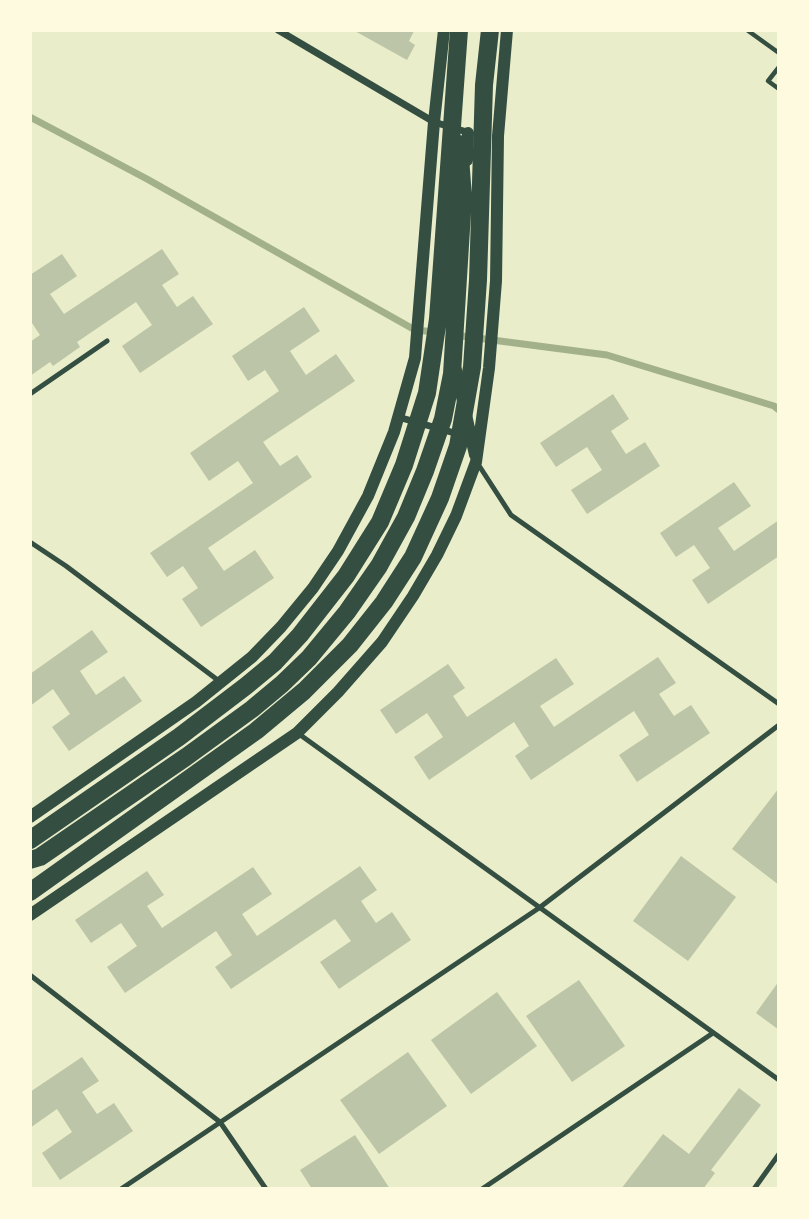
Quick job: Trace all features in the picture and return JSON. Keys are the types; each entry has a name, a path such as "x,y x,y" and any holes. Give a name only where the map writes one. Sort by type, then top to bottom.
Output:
{"highway":[{"path":"30,841 179,737 275,662 346,576 380,522 404,465 427,393 438,319 459,30"},
{"path":"30,874 35,859 186,757 282,684 309,658 380,566 406,517 443,419 452,374 463,197 484,85 490,30"},
{"path":"455,81 463,197"},
{"path":"30,892 256,731 304,691 350,645 384,602 413,557 440,498 457,446 472,367 478,280 484,85"}],"street":[{"path":"278,30 434,122 468,133 498,136"},
{"path":"30,817 221,683 252,657 313,588 338,551 368,496 394,432 415,358 444,30"},
{"path":"30,915 297,733 382,642 437,555 456,516 476,462 489,368 496,281 498,136 507,30"},
{"path":"468,133 455,364 476,462"},
{"path":"398,417 471,438"}],"lane":[{"path":"30,394 107,341"},
{"path":"476,462 511,515 779,704"},
{"path":"30,542 221,683"},
{"path":"121,1189 539,908 779,725"},
{"path":"297,733 779,1080"},
{"path":"30,975 220,1122 266,1189"},
{"path":"482,1189 713,1032"},
{"path":"754,1189 779,1154"}],"path":[{"path":"747,30 779,53"},
{"path":"779,67 768,81 779,89"}],"building":[{"path":"353,30 411,30 414,31 409,41 415,45 407,60"},
{"path":"162,249 179,274 162,285 177,307 193,296 213,324 140,373 122,346 152,325 136,302 77,342 80,347 53,366 50,362 30,376 30,342 40,335 30,320 30,275 62,254 77,276 50,294 64,314"},
{"path":"304,307 320,331 290,351 306,375 336,354 355,381 263,442 280,466 297,455 312,477 208,548 224,571 255,550 274,578 201,627 182,599 198,588 183,566 167,577 150,553 253,483 238,461 209,481 190,453 279,391 265,370 248,381 232,356"},
{"path":"613,394 629,419 611,431 626,454 645,442 660,466 587,514 571,490 602,470 587,447 556,467 540,443"},
{"path":"734,482 751,506 718,528 734,551 779,520 779,556 708,604 692,580 710,568 694,545 676,557 660,533"},
{"path":"92,630 108,652 80,671 96,695 124,676 142,701 69,751 52,727 70,714 53,689 30,706 30,674"},
{"path":"658,657 676,683 659,694 674,716 691,705 710,733 637,782 619,755 649,735 634,711 531,780 515,756 529,746 514,722 429,780 414,757 443,737 427,713 396,734 380,710 448,664 465,688 453,696 467,717 556,658 574,684 540,706 554,727"},
{"path":"779,788 779,885 732,849"},
{"path":"681,856 736,897 688,961 633,921"},
{"path":"360,866 377,890 361,901 376,923 392,912 411,940 339,989 320,962 351,941 335,919 231,989 215,967 232,955 216,931 125,993 107,967 137,946 121,923 91,943 75,920 147,871 164,895 147,906 162,928 253,867 272,894 242,914 257,936"},
{"path":"579,980 625,1046 572,1082 526,1016"},
{"path":"779,981 779,1030 756,1013"},
{"path":"497,992 537,1046 471,1094 431,1040"},
{"path":"408,1052 447,1106 379,1154 340,1100"},
{"path":"82,1057 99,1081 82,1092 97,1114 114,1103 133,1131 60,1180 42,1153 72,1132 57,1109 30,1128 30,1092"},
{"path":"739,1088 761,1105 711,1170 715,1173 703,1189 621,1189 663,1134 689,1154"},
{"path":"355,1135 390,1189 312,1189 300,1170"}],"waterway":[{"path":"30,117 147,179 415,330 435,332"},
{"path":"454,335 607,355 774,406 779,410"}]}
